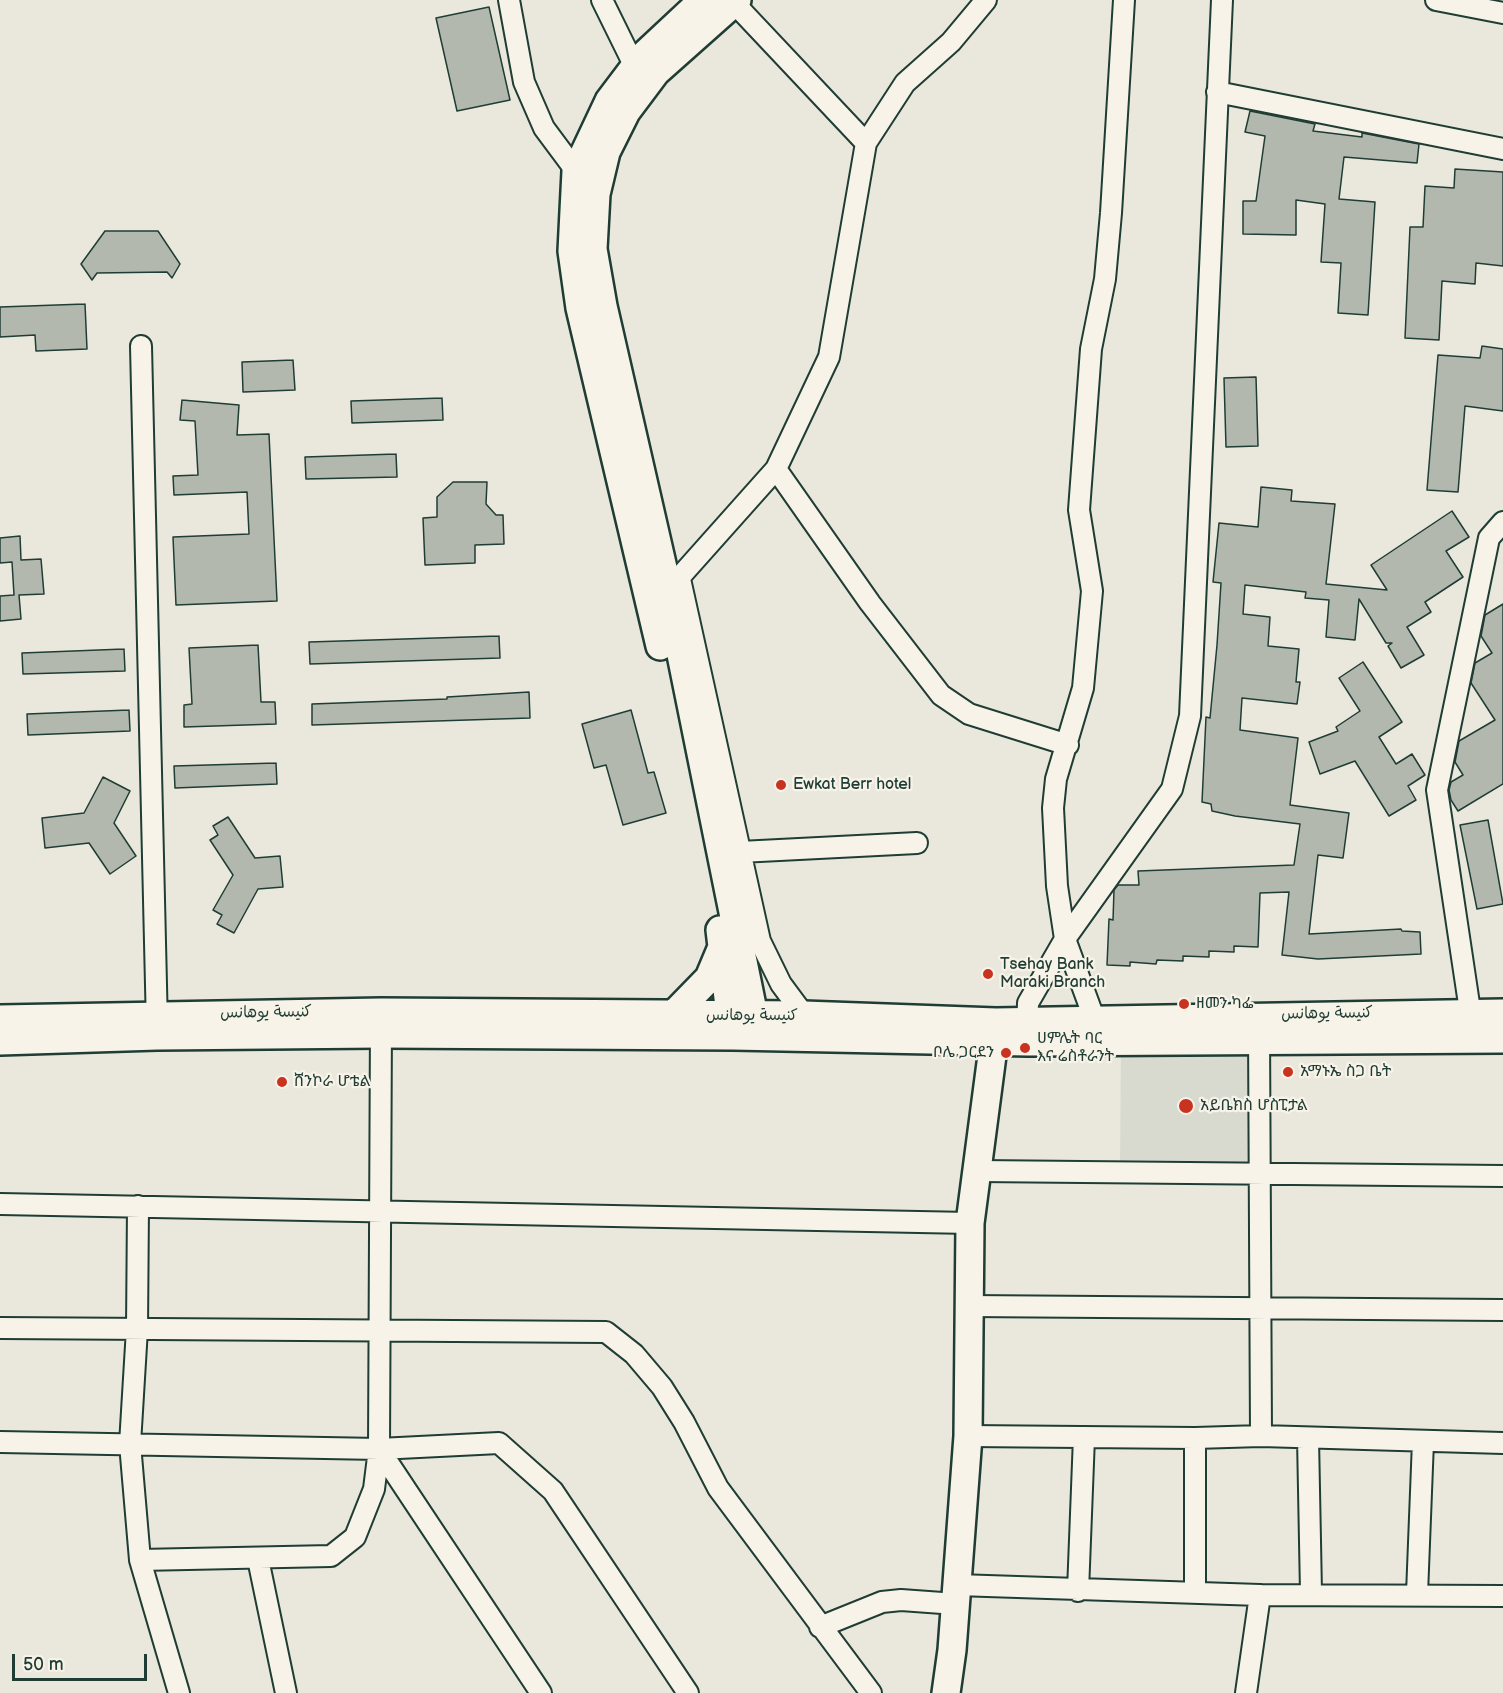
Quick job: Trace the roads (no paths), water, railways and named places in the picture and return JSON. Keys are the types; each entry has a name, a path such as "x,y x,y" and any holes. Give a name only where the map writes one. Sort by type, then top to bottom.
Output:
{"street":[{"path":"509,0 524,82 544,128 576,171"},
{"path":"602,0 635,67"},
{"path":"704,0 635,67 609,101 576,171 572,251 580,308 667,593 740,852 760,941 781,984 804,1015"},
{"path":"667,593 776,469 829,357 866,143 905,83 951,42 986,0"},
{"path":"1094,1030 1065,939 1057,886 1053,808 1056,779 1068,745 1083,688 1092,591 1079,510 1091,349 1105,279 1111,213 1124,0"},
{"path":"1027,1031 1028,1003 1065,939 1172,789 1190,717 1222,0"},
{"path":"1436,0 1503,13"},
{"path":"743,1026 667,593 603,306 593,249 596,194 606,152 626,112 656,72 736,1 866,143"},
{"path":"1217,92 1503,149"},
{"path":"141,346 156,1025"},
{"path":"776,469 870,603 941,694 969,714 1068,745"},
{"path":"1472,1039 1471,1012 1437,790 1489,538 1503,522"},
{"path":"667,593 723,946 743,1026"},
{"path":"740,852 916,843"},
{"path":"672,1016 709,978 723,946"},
{"name":"كنيسة يوهانس","path":"1370,1027 1471,1012 1503,1013"},
{"name":"كنيسة يوهانس","path":"381,1023 672,1016 743,1026 804,1015 996,1031"},
{"path":"0,1019 156,1025 381,1023 996,1031 1370,1027 1472,1039 1503,1039"},
{"path":"140,1560 331,1556 355,1537 374,1489 379,1449 381,1023"},
{"path":"0,1041 156,1025"},
{"path":"1259,1027 1261,1436"},
{"path":"946,1693 968,1436 970,1222 996,1031"},
{"path":"978,1171 1503,1176"},
{"path":"0,1204 970,1222"},
{"path":"138,1206 137,1329 130,1443 140,1560 179,1693"},
{"path":"968,1306 1503,1310"},
{"path":"0,1328 380,1333 606,1332 634,1354 662,1387 684,1422 718,1488 871,1693"},
{"path":"968,1436 1195,1438 1261,1436 1503,1443"},
{"path":"1078,1591 1084,1437"},
{"path":"1195,1438 1195,1592"},
{"path":"1308,1438 1311,1593"},
{"path":"0,1442 379,1449 499,1443 553,1491 688,1693"},
{"path":"1417,1594 1423,1442"},
{"path":"379,1449 541,1693"},
{"path":"258,1559 286,1693"},
{"path":"820,1627 882,1602 956,1594 1078,1591 1260,1595 1311,1593 1503,1596"},
{"path":"1246,1693 1260,1595"}],"place":[{"name":"Ewkat Berr hotel","path":"781,785"},
{"name":"Tsehay Bank Maraki Branch","path":"988,974"},
{"name":"ዘመን ካፌ","path":"1184,1004"},
{"name":"ሀምሌት ባር እና ሬስቶራንት","path":"1025,1048"},
{"name":"ቦሌ ጋርደን","path":"1006,1053"},
{"name":"አማኑኤ ስጋ ቤት","path":"1288,1072"},
{"name":"ሸንኮራ ሆቴል","path":"282,1082"},
{"name":"አይቤክስ ሆስፒታል","path":"1186,1106"}]}
